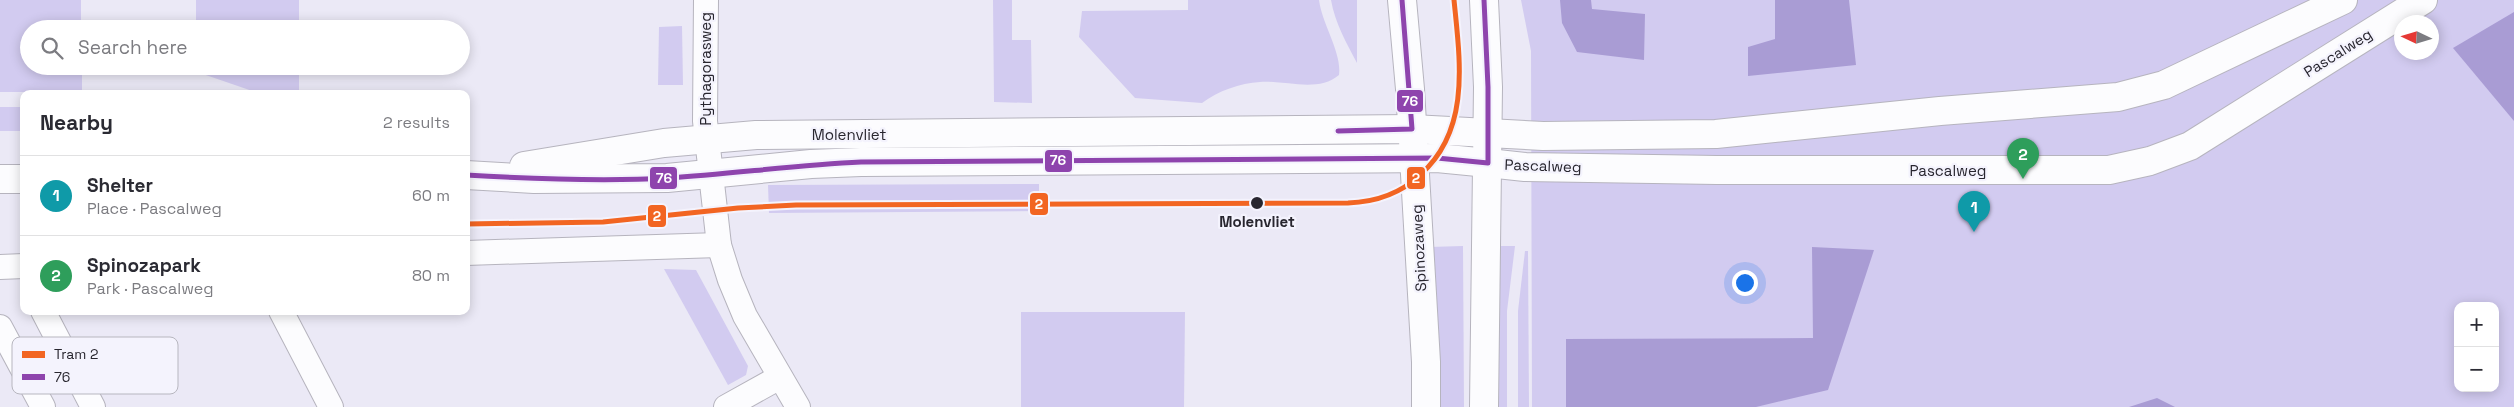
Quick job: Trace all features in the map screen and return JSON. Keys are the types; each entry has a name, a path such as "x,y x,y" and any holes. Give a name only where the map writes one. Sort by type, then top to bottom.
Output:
{"main road":[{"name":"Spinozaweg","path":"1402,0 1426,362 1426,407"},
{"path":"1484,0 1487,31 1488,133 1484,407"},
{"name":"Pascalweg","path":"1412,129 1543,136 1716,134 1940,111 2118,97 2164,85 2343,0"},
{"name":"Pascalweg","path":"1413,159 1437,158 1525,167 1717,170 2108,170 2150,161 2190,146 2423,0"},
{"name":"Molenvliet","path":"475,175 532,164 706,138 756,135 1412,129"},
{"name":"Molenvliet","path":"475,175 534,179 667,178 811,164 861,162 1413,159"},
{"path":"0,179 20,179"}],"street":[{"name":"Pythagorasweg","path":"706,0 706,138"},
{"path":"706,138 719,245 730,280 745,316 798,407"},
{"path":"470,253 719,245"},
{"path":"45,315 57,337"},
{"path":"283,315 331,407"},
{"path":"0,327 12,349"},
{"path":"726,407 780,377"},
{"path":"36,394 43,407"},
{"path":"86,394 93,407"}],"shaded area":[{"path":"0,0 81,0 81,20 20,20 20,75 82,75 82,90 20,90 20,92 0,92"},
{"path":"196,0 299,0 299,20 196,20"},
{"path":"993,0 1012,0 1012,40 1031,40 1032,103 994,102"},
{"path":"1188,0 1319,0 1338,57 1339,75 1331,80 1311,85 1270,82 1245,84 1222,91 1202,103 1135,98 1079,37 1082,11 1188,10"},
{"path":"1331,0 1357,0 1357,63 1338,25"},
{"path":"1521,0 2514,0 2514,407 1532,407 1531,51"},
{"path":"1560,0 1591,0 1592,9 1645,14 1644,60 1577,52 1562,23"},
{"path":"1775,0 1849,0 1856,65 1748,76 1748,47 1775,39"},
{"path":"2514,12 2514,121 2453,48"},
{"path":"682,26 683,85 658,85 659,27"},
{"path":"206,75 299,75 299,90 249,90"},
{"path":"0,107 20,107 20,131 0,131"},
{"path":"1039,184 1039,211 769,213 768,185"},
{"path":"1463,246 1464,407 1437,407 1429,247"},
{"path":"1498,246 1515,246 1507,311 1507,407 1499,407"},
{"path":"1812,247 1874,250 1828,390 1756,407 1566,407 1566,339 1813,338"},
{"path":"1525,251 1528,251 1529,407 1518,407 1518,311"},
{"path":"664,269 696,270 748,366 746,375 728,385"},
{"path":"1021,312 1185,312 1184,407 1021,407"},
{"path":"2157,398 2175,407 2129,407"}],"tram line":[{"name":"2","path":"470,224 603,222 738,208 796,205 1348,203 1377,199 1396,192 1412,182 1436,157 1448,137 1455,116 1458,94 1459,70 1454,0"}],"transit line":[{"name":"76","path":"1338,131 1412,129 1402,0"},
{"name":"76","path":"470,175 567,180 618,180 861,162 1437,158 1488,163 1488,87 1484,0"}],"place":[{"name":"Spinozapark","path":"2023,179"},
{"name":"Molenvliet","path":"1257,203"},
{"name":"Shelter","path":"1974,232"}]}
